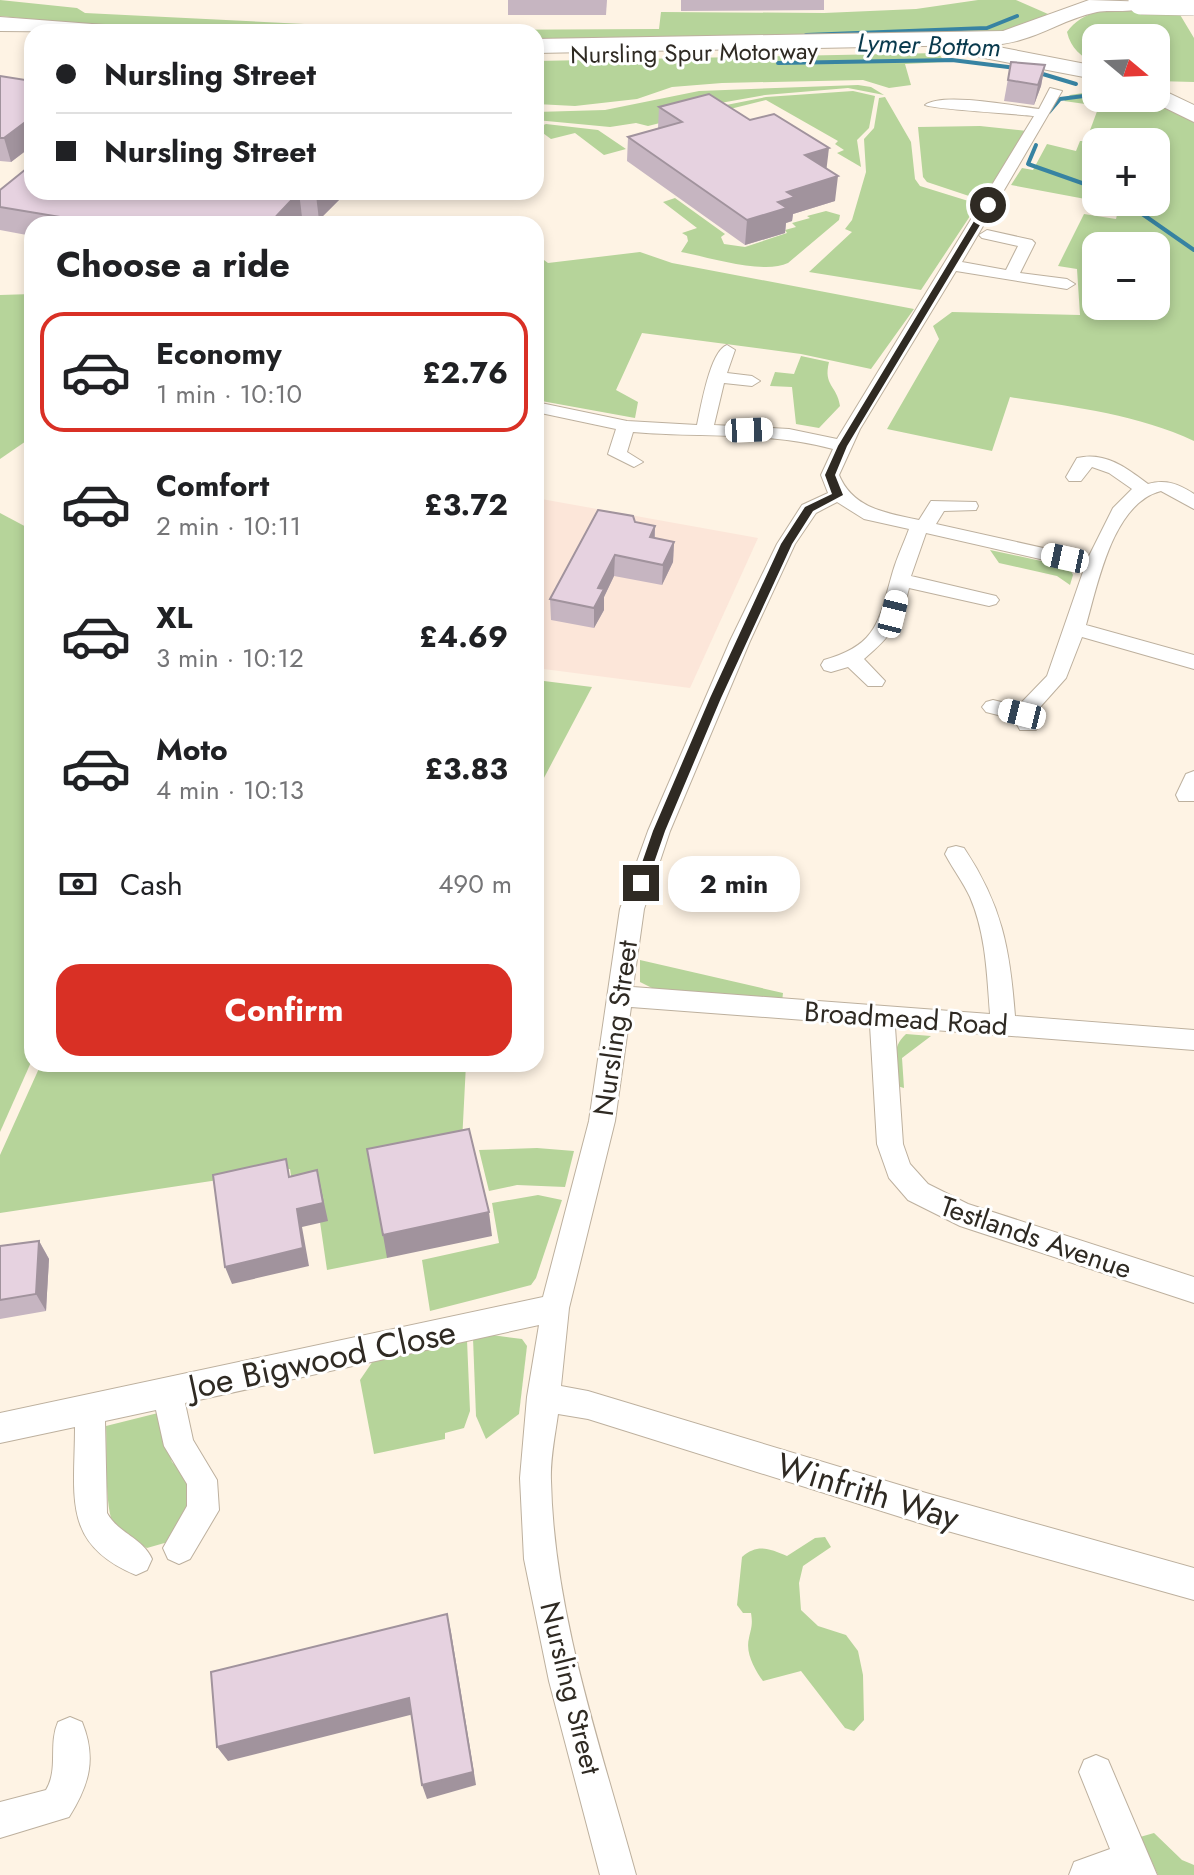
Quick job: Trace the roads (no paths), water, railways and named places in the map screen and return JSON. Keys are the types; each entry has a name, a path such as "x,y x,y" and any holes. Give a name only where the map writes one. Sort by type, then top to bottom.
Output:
{"highway":[{"path":"1182,0 1194,21"},
{"name":"Nursling Spur Motorway","path":"544,46 991,38 1018,36 1073,11 1104,4 1194,3"},
{"path":"1073,11 1053,32 1058,47 1082,64"},
{"path":"0,24 24,26"},
{"path":"0,33 24,35"},
{"name":"Nursling Spur Motorway","path":"544,55 942,49 999,52 1082,70"},
{"path":"1170,102 1194,115"}],"street":[{"path":"1055,91 1011,170 950,265 842,446 830,475 838,495 871,515 1094,565"},
{"path":"932,105 974,105 1042,113"},
{"path":"987,235 1027,243 1011,276"},
{"path":"950,265 1067,284"},
{"path":"704,432 727,350"},
{"path":"717,377 752,381"},
{"path":"544,409 626,426 704,432 772,430 810,435 842,446"},
{"path":"617,458 626,426"},
{"path":"1075,477 1083,462 1094,461 1113,468 1144,489"},
{"path":"993,707 1025,720 1055,678 1076,629 1105,534 1119,512 1144,489 1161,486 1178,491 1194,503"},
{"name":"Nursling Street","path":"618,1875 566,1681 540,1559 535,1478 542,1397 555,1308 602,1121 632,909 659,831 740,641 804,515 809,509 838,495"},
{"path":"831,665 852,659 880,635 893,614 901,581 933,500 969,506"},
{"path":"901,581 936,586 989,600"},
{"path":"1076,629 1122,639 1194,662"},
{"path":"852,659 875,681"},
{"path":"956,853 982,892 996,938 1003,1024"},
{"name":"Broadmead Road","path":"619,996 1194,1040"},
{"name":"Testlands Avenue","path":"882,1017 890,1144 899,1170 918,1192 960,1214 1194,1290"},
{"name":"Joe Bigwood Close","path":"0,1428 555,1308"},
{"path":"168,1393 179,1446 202,1480 203,1510 179,1548"},
{"name":"Winfrith Way","path":"542,1397 588,1405 926,1509 1194,1584"},
{"path":"90,1410 91,1516 103,1537 136,1559"},
{"path":"0,1820 57,1805 72,1780 70,1734"},
{"path":"1087,1875 1135,1867 1096,1772"}],"waterway":[{"name":"Lymer Bottom","path":"806,35 987,28 1017,16"},
{"name":"Lymer Bottom","path":"778,63 952,60 1016,68"},
{"name":"Lymer Bottom","path":"1036,72 1076,84"},
{"name":"Lymer Bottom","path":"1049,112 1060,99 1082,96"},
{"name":"Lymer Bottom","path":"1036,145 1028,164 1082,183"},
{"name":"Lymer Bottom","path":"1145,216 1194,250"}]}
